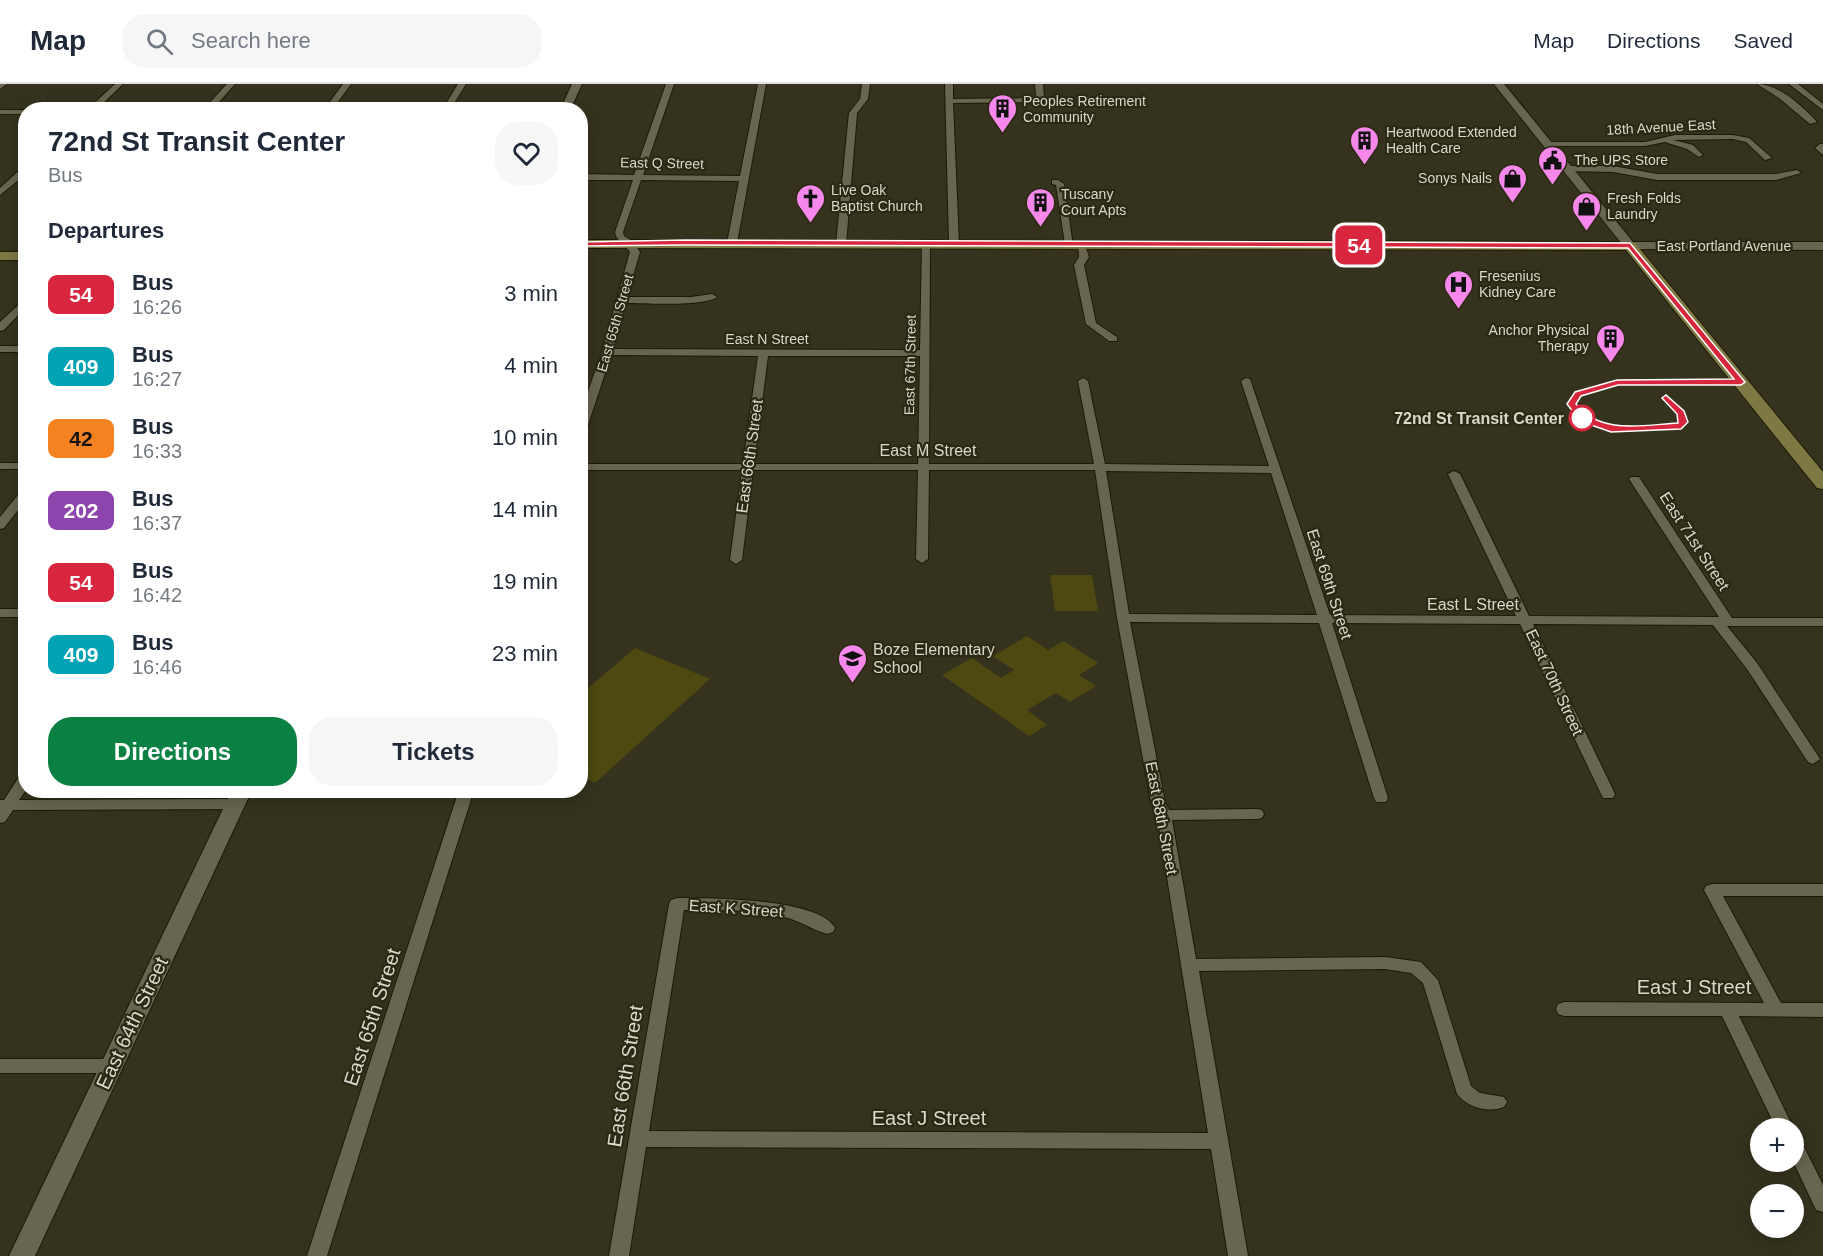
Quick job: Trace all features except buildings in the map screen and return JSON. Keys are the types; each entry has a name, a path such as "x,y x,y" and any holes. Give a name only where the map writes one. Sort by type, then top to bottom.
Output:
{"main road":[{"path":"569,102 577,84"},
{"path":"1499,84 1823,484"},
{"name":"East Portland Avenue","path":"588,244 1823,246"},
{"path":"0,256 18,256"},
{"name":"East 64th Street","path":"22,1256 238,798"}],"street":[{"path":"100,102 119,84"},
{"path":"214,102 231,84"},
{"path":"333,102 347,84"},
{"path":"451,102 462,84"},
{"name":"East 65th Street","path":"588,408 608,352 635,252 629,243 620,237 619,232 670,84"},
{"path":"732,243 762,84"},
{"path":"841,244 853,113 864,99 866,84"},
{"path":"948,84 954,244"},
{"path":"949,101 1036,100 1040,97 1039,84"},
{"path":"1761,84 1782,96 1813,122"},
{"path":"1793,84 1823,108"},
{"path":"0,112 18,112"},
{"name":"18th Avenue East","path":"1547,144 1645,144 1681,137 1742,138 1749,140 1768,158"},
{"path":"1665,140 1690,147 1699,155"},
{"path":"1823,146 1819,148 1823,153"},
{"path":"1567,169 1613,169 1657,177 1776,177 1797,173"},
{"path":"0,177 18,177"},
{"name":"East Q Street","path":"588,177 743,179"},
{"path":"0,192 18,179"},
{"path":"1055,182 1060,184 1076,244 1084,257 1079,265 1090,324 1113,339"},
{"name":"East 67th Street","path":"922,560 927,244"},
{"path":"622,300 687,300 712,297"},
{"path":"0,328 18,309"},
{"path":"0,349 18,349"},
{"name":"East N Street","path":"608,352 926,353"},
{"name":"East 66th Street","path":"736,560 763,353"},
{"name":"East 68th Street","path":"1083,381 1100,467 1123,618 1158,802 1164,815 1238,1256"},
{"name":"East 69th Street","path":"1246,381 1381,798"},
{"path":"0,466 18,466"},
{"name":"East M Street","path":"588,467 923,466 1275,470"},
{"name":"East 70th Street","path":"1454,474 1527,621 1608,794"},
{"name":"East 71st Street","path":"1635,479 1723,622 1813,759"},
{"path":"0,525 18,502"},
{"path":"0,613 18,612"},
{"name":"East L Street","path":"1123,618 1823,622"},
{"path":"0,818 4,805 18,788"},
{"path":"4,805 209,798"},
{"name":"East 65th Street","path":"317,1256 464,798"},
{"path":"1164,815 1257,814"},
{"path":"1776,1010 1712,890 1823,890"},
{"name":"East 66th Street","path":"618,1256 677,904"},
{"name":"East K Street","path":"677,904 737,905 779,910 813,919 827,927"},
{"path":"1190,965 1385,963 1415,968 1430,980 1463,1089 1468,1097 1480,1102 1498,1102"},
{"name":"East J Street","path":"1564,1009 1823,1011"},
{"path":"1727,1010 1780,1118"},
{"path":"0,1066 112,1066"},
{"name":"East J Street","path":"638,1140 1220,1141"},
{"path":"1804,1165 1823,1204"}],"shaded area":[{"path":"1050,575 1092,575 1098,611 1055,611"},
{"path":"1027,636 1048,650 1064,641 1098,663 1079,675 1096,686 1070,702 1056,693 1027,710 1047,725 1029,736 942,675 972,658 1001,678 1014,670 993,656"},
{"path":"635,648 710,679 595,783 588,780 588,688"}],"bus line":[{"name":"54","path":"588,244 685,242 1630,246 1741,382 1617,382 1578,394 1571,404 1575,412 1583,419 1611,429 1631,430 1681,426 1683,422 1681,413 1666,398"}],"place":[{"name":"Peoples Retirement Community","path":"1002,134"},
{"name":"Heartwood Extended Health Care","path":"1365,166"},
{"name":"The UPS Store","path":"1553,186"},
{"name":"Sonys Nails","path":"1513,204"},
{"name":"Live Oak Baptist Church","path":"810,224"},
{"name":"Tuscany Court Apts","path":"1040,228"},
{"name":"Fresh Folds Laundry","path":"1586,232"},
{"name":"Fresenius Kidney Care","path":"1458,310"},
{"name":"Anchor Physical Therapy","path":"1610,364"},
{"name":"72nd St Transit Center","path":"1582,418"},
{"name":"Boze Elementary School","path":"852,684"}]}
